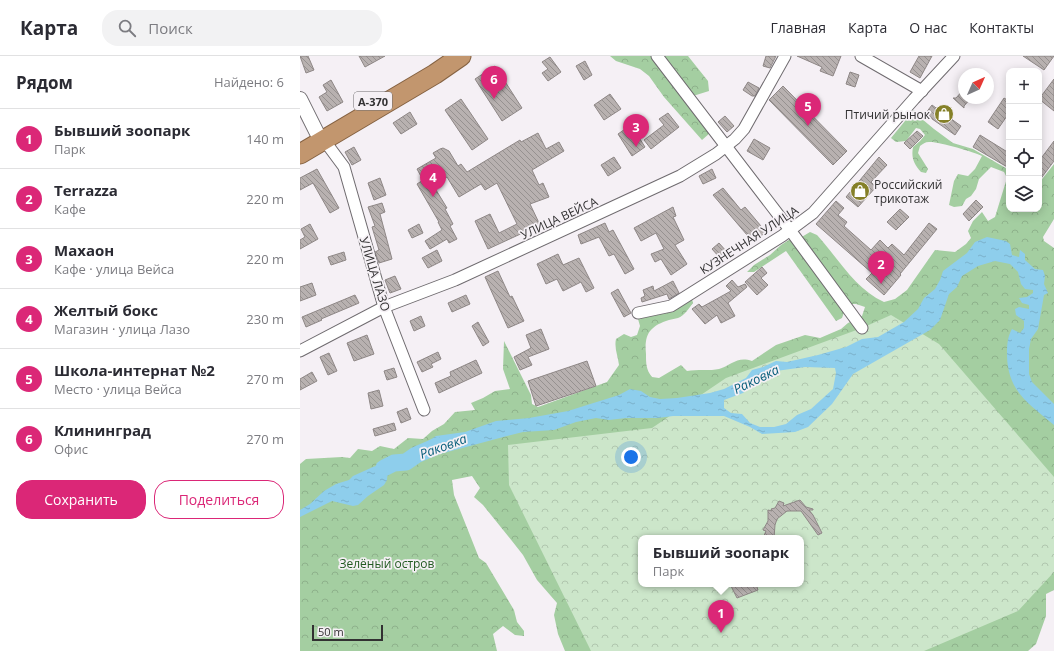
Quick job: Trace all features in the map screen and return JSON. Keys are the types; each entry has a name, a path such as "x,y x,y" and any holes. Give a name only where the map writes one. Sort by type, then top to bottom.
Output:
{"highway":[{"name":"А-370","path":"300,154 321,136 436,66 461,56"},
{"name":"А-370","path":"300,143 321,136"}],"street":[{"path":"657,56 725,147 790,230 862,328"},
{"name":"УЛИЦА ВЕЙСА","path":"300,351 384,307 455,280 680,176 725,147 744,129 785,56"},
{"path":"861,56 922,91"},
{"name":"КУЗНЕЧНАЯ УЛИЦА","path":"638,313 671,306 790,230 813,213 954,56"},
{"name":"УЛИЦА ЛАЗО","path":"300,99 321,136 344,167 384,307 424,410"}],"green space":[{"path":"610,56 688,56 708,81 709,91 693,96 722,133 710,133 702,140 664,97 649,76 640,69 616,61"},
{"name":"Зелёный остров","path":"914,110 922,119 953,143 973,149 1006,168 1006,176 1004,172 991,167 979,179 976,189 971,196 966,199 962,206 954,207 949,205 954,181 958,174 968,176 975,169 982,156 947,145 926,142 920,146 918,153 928,169 926,173 921,172 915,163 912,151 913,147 925,135 920,129 916,128 906,141 896,142 891,138"},
{"name":"Зелёный остров","path":"1054,164 1054,219 1043,237 1044,241 1054,248 1054,590 1046,594 1046,616 1036,644 1028,651 565,651 558,634 554,615 557,603 537,580 523,555 483,505 474,497 480,488 472,476 452,480 454,495 479,558 486,563 514,610 517,622 524,631 524,636 515,635 503,626 493,634 497,651 300,651 300,464 306,459 350,458 358,449 372,451 380,446 394,449 408,438 423,439 432,431 444,424 455,412 475,410 471,403 495,391 510,389 503,369 504,341 531,395 532,404 538,407 607,382 619,365 616,339 624,334 631,337 637,335 640,326 638,319 649,315 660,314 692,299 693,303 682,316 662,322 653,328 647,336 646,363 647,369 652,377 659,378 681,365 687,371 719,369 738,360 752,361 776,345 805,335 820,338 841,329 848,323 862,316 865,307 856,304 847,304 842,318 836,321 786,251 754,272 747,272 781,245 798,234 800,238 810,232 817,235 864,289 884,302 895,299 907,290 935,250 955,252 966,244 971,238 968,231 973,221 982,212 988,221 995,217 1006,181 1006,212 1042,212 1042,179"},
{"path":"891,315 939,344 1054,477 1054,572 1018,611 924,651 591,651 509,485 508,445 652,428 726,378 862,328"}],"water":[{"path":"987,237 1006,241 1010,244 1012,255 1019,257 1020,250 1025,254 1025,260 1035,269 1043,270 1045,276 1044,284 1048,293 1044,295 1038,329 1031,339 1029,349 1029,374 1032,382 1054,404 1054,425 1022,396 1011,379 1008,368 1007,345 1010,332 1012,329 1020,333 1024,328 1024,321 1016,315 1015,309 1019,307 1029,309 1029,305 1022,303 1019,298 1027,297 1033,293 1033,290 1025,289 1021,284 1018,272 1010,264 995,261 978,266 962,276 957,287 949,294 940,320 930,330 853,374 832,404 808,427 795,432 762,434 724,416 673,416 609,420 596,418 576,422 554,430 523,432 440,454 428,453 416,455 417,451 436,436 465,432 496,421 529,418 568,411 619,395 630,389 641,391 650,397 660,399 710,393 724,389 746,378 752,370 776,361 787,362 818,355 846,347 862,339 878,337 904,322 918,309 924,298 935,289 943,271 967,253 975,242","holes":["805,367 835,368 836,373 833,389 811,409 797,415 786,424 774,427 760,427 750,423 742,414 731,413 724,408 724,400 743,393 752,385 776,371"]},
{"path":"400,457 407,458 404,466 394,466 388,469 387,480 384,485 358,505 353,506 332,501 300,517 300,510 310,504 324,491 373,467"}],"building":[{"path":"300,56 308,56 314,70 306,73"},
{"path":"359,56 385,56 365,67"},
{"path":"766,56 776,56 770,68 763,66"},
{"path":"797,56 841,56 833,76 820,71 822,67"},
{"path":"919,56 932,56 920,78 910,72"},
{"path":"1023,56 1054,56 1044,70"},
{"path":"550,57 561,72 548,81 542,73 548,69 542,62"},
{"path":"585,61 592,75 584,80 576,66"},
{"path":"495,66 522,108 502,121 475,79"},
{"path":"850,72 859,75 855,87 846,84"},
{"path":"1054,79 1054,111 1042,101 1042,95"},
{"path":"331,80 343,102 327,111 319,97 327,92 323,85"},
{"path":"748,82 759,88 755,96 752,96 743,90"},
{"path":"783,86 847,151 833,165 769,100"},
{"path":"610,94 621,109 604,120 594,105"},
{"path":"958,96 958,103 953,98 956,98"},
{"path":"1004,98 1006,99 1006,117 998,129 988,122"},
{"path":"461,99 488,139 472,150 445,110"},
{"path":"960,104 966,104 964,108"},
{"path":"932,105 961,126 955,135 925,114"},
{"path":"410,112 417,124 401,134 393,123"},
{"path":"668,113 679,127 651,149 644,140 664,125 659,119"},
{"path":"725,116 734,126 727,132 718,122"},
{"path":"631,125 645,147 632,156 618,134"},
{"path":"917,131 923,136 910,149 904,143"},
{"path":"538,133 546,149 559,142 564,151 532,170 539,185 543,183 549,197 530,204 540,225 488,249 475,221 490,214 499,233 517,224 497,183 485,190 481,184 459,197 447,177 433,185 447,208 445,209 453,224 450,226 457,239 449,243 447,239 430,249 425,241 442,230 417,184 423,180 417,169 436,158 433,153 443,148 449,151 458,166 461,164 467,172 520,140 521,142"},
{"path":"980,135 1006,151 1006,166 973,147"},
{"path":"754,139 770,148 763,160 747,151"},
{"path":"1054,141 1054,161 1042,177 1042,176 1042,157"},
{"path":"354,147 361,160 352,165 345,152"},
{"path":"614,157 621,168 608,176 601,165"},
{"path":"879,157 887,165 871,182 876,187 858,207 846,197"},
{"path":"317,169 339,208 330,213 313,183 300,190 300,178"},
{"path":"712,169 716,178 703,184 699,176"},
{"path":"380,178 386,195 374,200 368,183"},
{"path":"723,188 741,210 745,207 766,232 753,242 713,195"},
{"path":"976,200 983,207 969,221 963,214"},
{"path":"836,201 844,208 838,215 847,222 844,226 871,250 880,240 888,248 892,244 904,255 929,223 937,229 884,295 866,279 872,273 816,224"},
{"path":"382,203 385,212 380,214 392,259 379,263 375,252 379,250 372,227 375,226 368,207"},
{"path":"673,207 676,216 673,217 684,240 675,245 687,264 671,275 661,259 655,262 651,254 664,249 656,233 641,241 634,228"},
{"path":"900,209 909,217 896,230 887,222"},
{"path":"605,223 609,232 613,230 634,269 625,274 614,254 609,256 599,237 581,244 578,235"},
{"path":"310,224 318,239 300,249 300,240 305,237 301,229"},
{"path":"419,224 423,233 412,238 408,230"},
{"path":"719,243 727,252 720,258 712,249"},
{"path":"437,250 442,261 428,268 422,258"},
{"path":"344,252 346,260 331,265 328,257"},
{"path":"558,254 563,265 579,258 594,288 586,292 581,282 563,291 557,279 546,284 537,264"},
{"path":"762,267 767,273 761,278 768,285 757,295 745,282"},
{"path":"498,271 510,297 512,296 524,321 508,328 485,277"},
{"path":"395,276 401,289 390,293 385,280"},
{"path":"732,280 738,287 745,284 747,287 728,303 735,316 721,323 717,315 705,324 692,309 699,304 702,307 731,291 726,286"},
{"path":"673,281 679,293 669,299 667,294 642,302 641,298 645,296 643,290 653,286 654,291"},
{"path":"312,283 316,295 300,301 300,287"},
{"path":"618,289 631,313 624,317 611,293"},
{"path":"355,295 359,303 306,327 302,317"},
{"path":"466,295 470,304 452,312 448,303"},
{"path":"421,316 425,326 414,331 410,321"},
{"path":"478,322 489,342 483,346 472,326"},
{"path":"541,329 549,349 528,357 532,365 520,370 514,357 531,348 526,335"},
{"path":"367,335 374,354 354,361 347,343"},
{"path":"438,352 441,359 431,364 433,367 422,372 417,362"},
{"path":"329,353 337,371 328,375 320,357"},
{"path":"476,360 482,373 439,393 435,383 451,376 450,372"},
{"path":"587,361 596,386 536,406 528,381"},
{"path":"394,368 397,377 387,380 384,371"},
{"path":"312,372 317,381 300,390 300,379"},
{"path":"379,390 383,406 371,409 368,393"},
{"path":"407,408 411,419 401,423 397,412"},
{"path":"394,423 396,430 375,436 373,429"},
{"path":"800,500 806,507 813,509 809,510 822,533 818,535 801,511 787,511 777,519 774,535 764,535 766,531 763,530 768,521 768,510 772,511 771,509 775,508 779,501 784,503 783,506"},
{"path":"732,587 757,587 758,590 737,598"}],"waterway":[{"name":"Раковка","path":"384,468 394,463 406,462 416,455 437,446"}],"place":[{"name":"Клининград","path":"494,99"},
{"name":"Птичий рынок","path":"944,114"},
{"name":"Школа-интернат №2","path":"808,126"},
{"name":"Махаон","path":"636,147"},
{"name":"Российский трикотаж","path":"860,191"},
{"name":"Желтый бокс","path":"433,197"},
{"name":"Terrazza","path":"881,284"},
{"name":"Бывший зоопарк","path":"721,633"}]}
